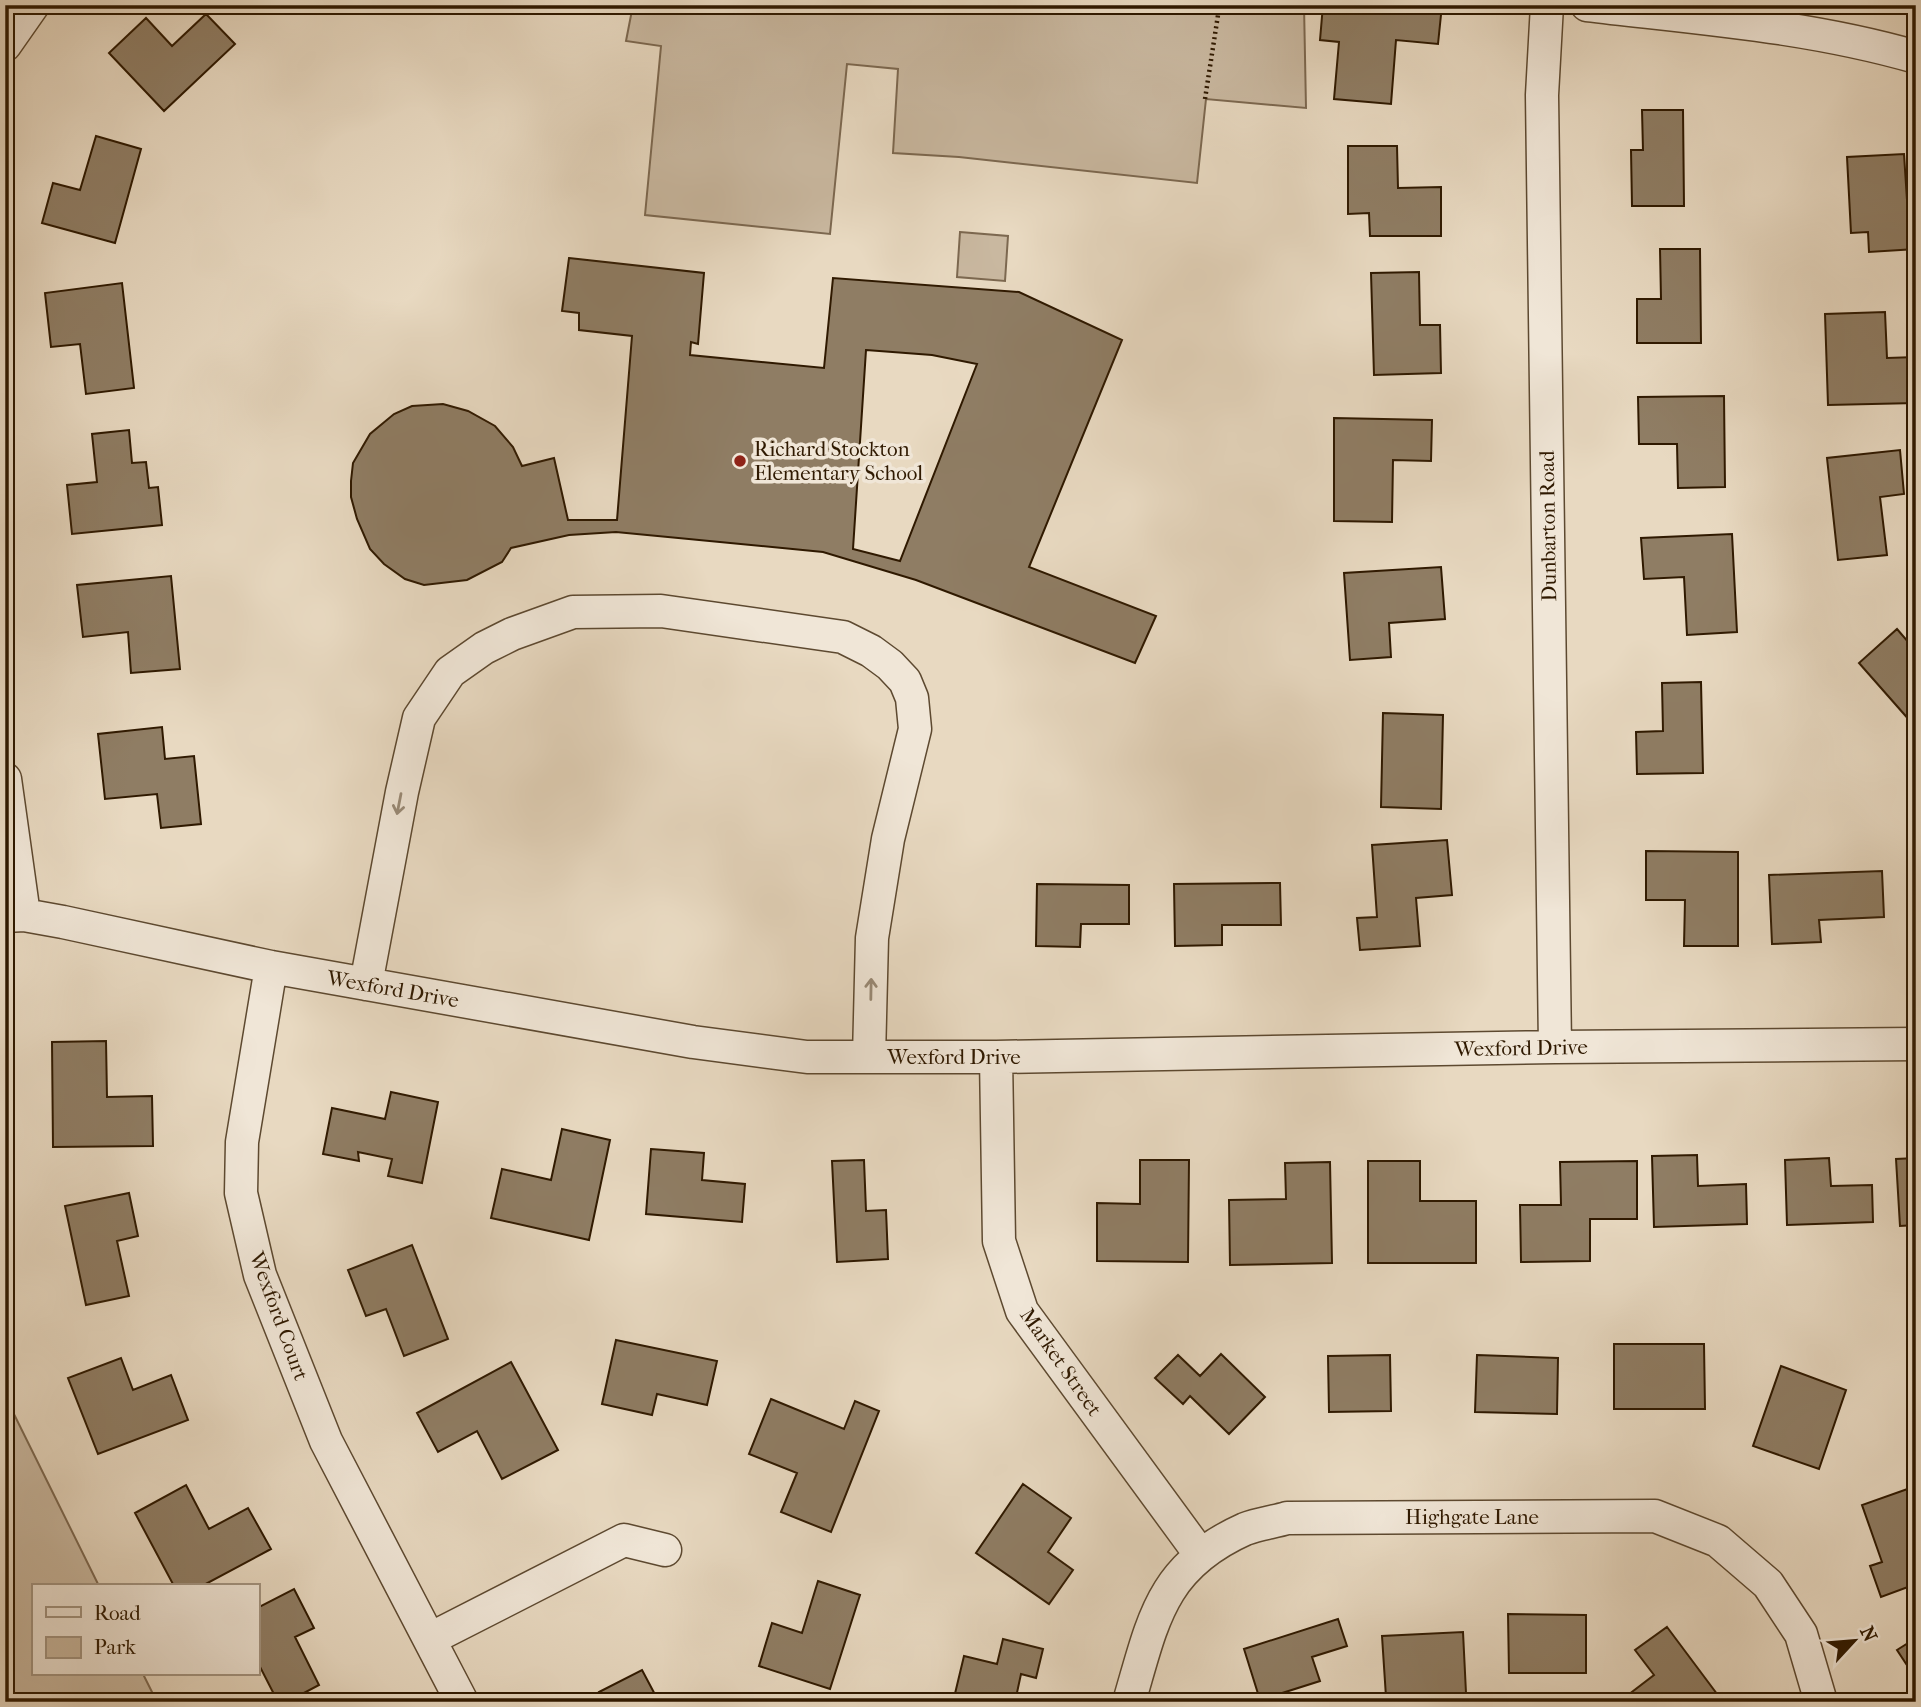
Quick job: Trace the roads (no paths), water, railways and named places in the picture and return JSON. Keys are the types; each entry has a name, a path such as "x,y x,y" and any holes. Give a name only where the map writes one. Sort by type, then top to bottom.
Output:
{"street":[{"path":"5,45 33,5"},
{"name":"Dunbarton Road","path":"1547,5 1542,95 1555,1047"},
{"path":"1587,5 1772,26 1882,47 1916,57"},
{"path":"366,984 402,792 419,718 450,672 484,648 573,612 662,611 843,637 871,651 905,681 916,717 888,839 872,938 869,1057"},
{"path":"5,779 15,915"},
{"name":"Wexford Drive","path":"15,915 271,967 693,1042 807,1057 996,1057 1555,1047 1916,1044"},
{"name":"Wexford Court","path":"271,967 242,1142 241,1193 260,1275 326,1441 462,1702"},
{"name":"Market Street","path":"996,1057 999,1241 1021,1311 1200,1554"},
{"name":"Highgate Lane","path":"1129,1702 1153,1622 1172,1584 1200,1554 1247,1528 1287,1518 1655,1516 1718,1541 1768,1584 1801,1634 1821,1702"},
{"path":"430,1639 624,1541 665,1550"}],"place":[{"name":"Richard Stockton Elementary School","path":"740,461"}]}
